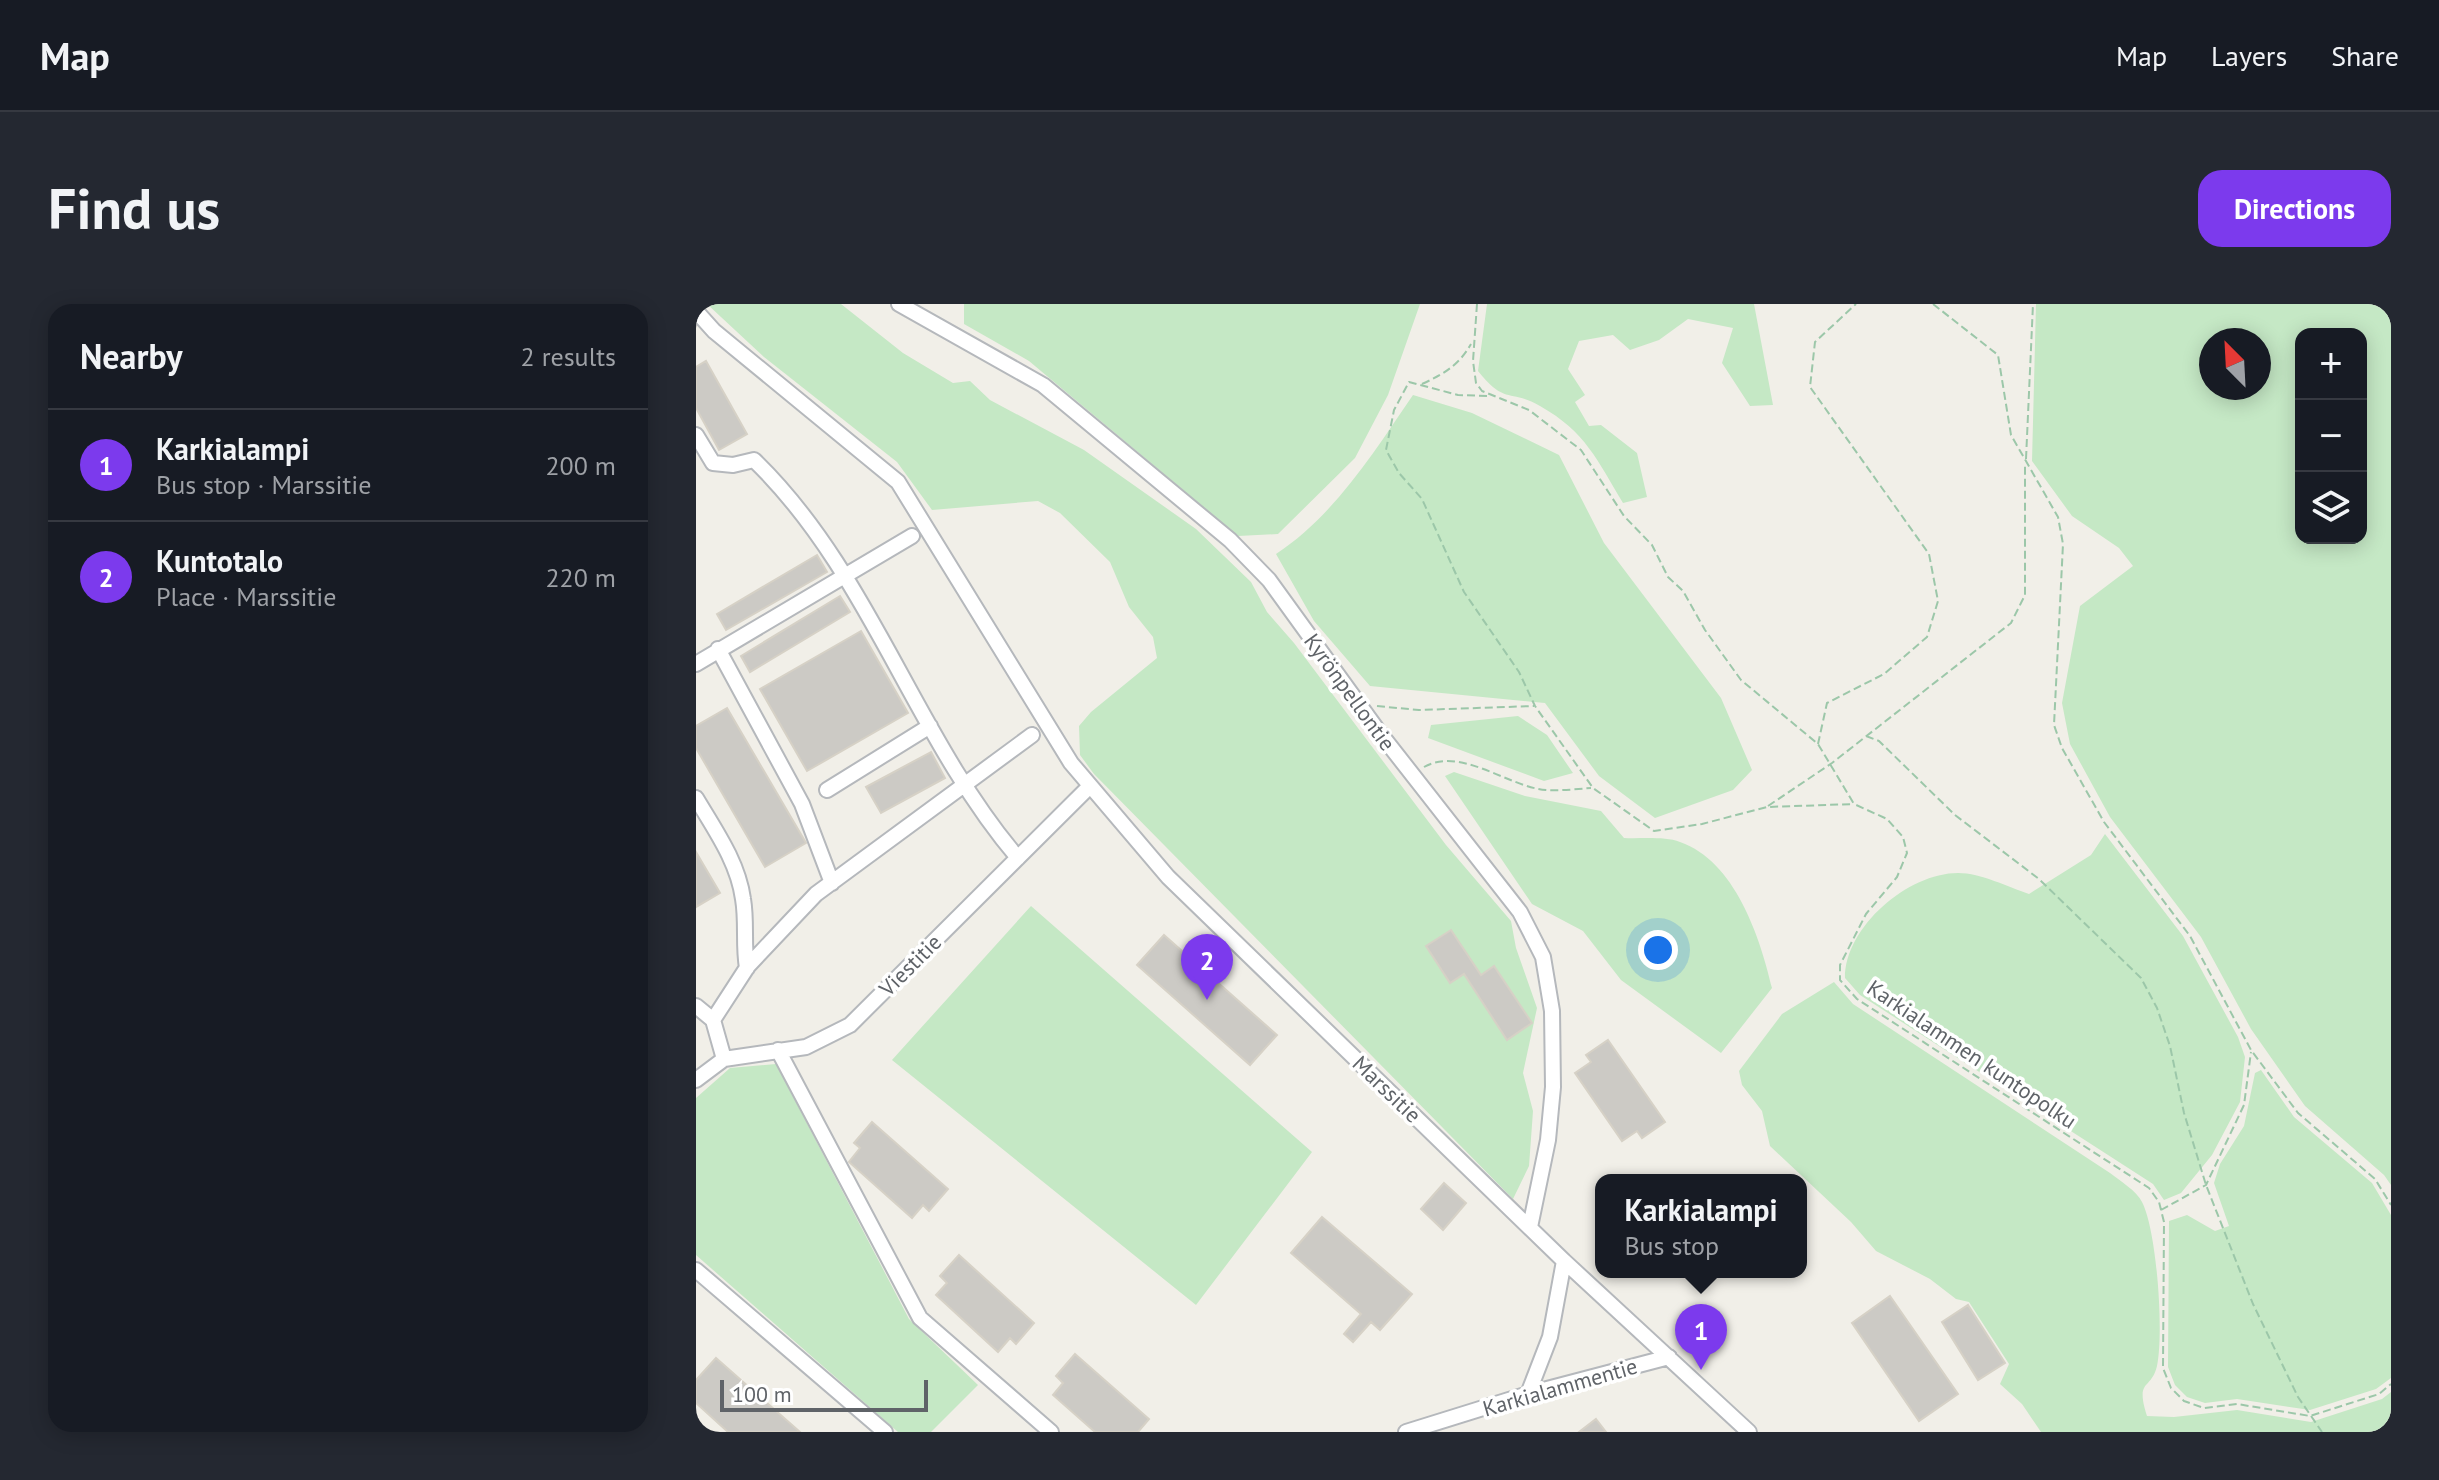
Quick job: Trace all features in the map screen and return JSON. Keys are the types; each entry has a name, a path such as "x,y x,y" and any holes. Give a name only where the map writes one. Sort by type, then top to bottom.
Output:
{"street":[{"name":"Kyrönpellontie","path":"899,304 1043,385 1230,540 1269,580 1411,775 1520,912 1543,957 1552,1011 1553,1087 1548,1140 1530,1227"},
{"name":"Marssitie","path":"696,311 714,331 898,482 1039,730 1168,877 1564,1261 1749,1432"},
{"path":"696,435 713,463 733,465 754,460 811,526 845,575 986,821 1018,858"},
{"path":"696,664 912,536"},
{"path":"718,649 802,804 832,883"},
{"path":"827,790 930,726"},
{"path":"713,1020 747,968 832,883 1039,730"},
{"name":"Viestitie","path":"696,1080 724,1059 806,1047 850,1025 1089,787"},
{"path":"696,798 735,865 744,901 743,940 747,968"},
{"path":"696,1006 713,1020 724,1059"},
{"path":"778,1050 920,1318 1051,1432"},
{"path":"1528,1394 1550,1337 1564,1261"},
{"path":"696,1270 885,1432"},
{"name":"Karkialammentie","path":"1406,1432 1424,1429 1528,1394 1669,1357"}],"path":[{"path":"1477,304 1473,340 1474,374 1488,396"},
{"path":"1818,744 1827,703 1884,674 1927,637 1938,601 1929,554 1810,387 1815,342 1856,304"},
{"path":"1933,304 1998,355 2011,435 2058,517 2063,544 2054,725 2062,748 2104,822 2190,936 2251,1050 2298,1113 2375,1179 2391,1205"},
{"path":"1767,807 1832,763 2004,629 2022,606 2033,304"},
{"path":"1421,385 1446,373 1463,357 1473,340"},
{"path":"1409,382 1458,395 1488,396 1529,410 1581,450 1624,516 1652,545 1668,577 1683,591 1705,630 1741,680 1818,744 1854,804 1767,807 1702,824 1654,831 1593,788 1535,706 1519,672 1464,592 1422,499 1399,473 1386,450 1394,410 1409,382"},
{"path":"1361,708 1383,705 1419,710 1535,706"},
{"path":"1866,736 1879,741 1955,815 2039,879 2141,978 2157,1008 2170,1046 2184,1113 2206,1185 2253,1304 2310,1416 2322,1432"},
{"path":"1411,775 1432,762 1454,761 1545,790 1593,788"},
{"name":"Karkialammen kuntopolku","path":"1854,804 1887,819 1903,837 1907,853 1897,877 1866,914 1847,949 1840,965 1840,980 1857,999 2149,1188 2161,1210"},
{"path":"2251,1050 2244,1105 2206,1185 2161,1210 2166,1327 2163,1368 2171,1388 2184,1401 2204,1408 2237,1404 2310,1416 2379,1394 2391,1384"}],"green space":[{"path":"707,304 841,304 903,353 953,383 970,381 990,400 1084,450 1196,529 1251,582 1267,612 1294,643 1446,845 1511,921 1516,948 1537,1008 1523,1073 1533,1111 1529,1166 1513,1199 1094,774 1080,755 1079,726 1091,712 1157,658 1153,637 1129,607 1110,562 1060,513 1038,501 932,510 897,462 764,357"},
{"path":"964,304 1420,304 1388,395 1355,458 1278,534 1238,536 1029,361 964,324"},
{"path":"1487,304 1754,304 1773,405 1750,406 1722,363 1733,328 1688,319 1659,340 1630,350 1613,335 1579,341 1568,369 1585,395 1575,402 1589,426 1601,425 1637,453 1647,497 1623,503 1589,448 1569,426 1530,401 1495,389 1478,371"},
{"path":"2036,304 2391,304 2391,1185 2384,1175 2305,1106 2251,1029 2201,937 2110,817 2070,744 2062,703 2080,606 2133,566 2119,548 2072,516 2032,461"},
{"path":"1413,395 1472,413 1559,455 1604,543 1721,698 1752,770 1733,790 1655,818 1599,776 1545,703 1370,686 1314,621 1276,554 1297,539 1335,502"},
{"path":"1518,716 1547,735 1573,773 1544,781 1428,738 1431,725"},
{"path":"1454,772 1525,796 1601,811 1624,838 1674,840 1699,852 1716,866 1730,883 1752,924 1772,988 1721,1053 1621,980 1583,931 1532,904 1445,776"},
{"path":"2105,834 2183,936 2238,1037 2245,1057 2240,1102 2212,1155 2181,1193 2164,1200 2153,1184 1860,995 1845,978 1848,959 1868,922 1883,906 1919,882 1958,873 1985,878 2029,894 2091,855"},
{"path":"1031,906 1312,1152 1196,1305 892,1060"},
{"path":"1834,982 1853,1004 2110,1173 2140,1198 2152,1235 2159,1307 2157,1366 2143,1390 2147,1416 2174,1417 2237,1410 2311,1422 2382,1399 2391,1392 2391,1432 2041,1432 2022,1404 2000,1384 2009,1364 1969,1302 1956,1299 1930,1279 1876,1251 1851,1222 1807,1181 1807,1174 1800,1174 1770,1146 1762,1111 1742,1085 1739,1071 1782,1014"},
{"path":"776,1064 909,1319 978,1385 931,1432 898,1432 696,1255 696,1098 730,1068"},
{"path":"2261,1070 2294,1117 2372,1183 2391,1215 2391,1378 2376,1389 2310,1410 2237,1399 2205,1403 2187,1397 2175,1385 2168,1367 2169,1221 2187,1215 2215,1231 2229,1226 2214,1183 2220,1164 2244,1126 2255,1073"}],"building":[{"path":"706,361 747,434 719,450 696,408 696,367"},
{"path":"817,555 827,572 726,630 717,614"},
{"path":"840,596 850,612 750,672 741,656"},
{"path":"861,631 908,713 807,771 760,689"},
{"path":"727,708 806,843 765,867 696,748 696,726"},
{"path":"931,752 945,778 881,813 866,787"},
{"path":"696,852 720,893 696,907"},
{"path":"1451,930 1481,975 1494,966 1532,1023 1507,1040 1464,974 1450,983 1426,946"},
{"path":"1164,935 1277,1035 1250,1065 1137,965"},
{"path":"1608,1040 1665,1122 1642,1138 1637,1131 1622,1141 1575,1073 1591,1062 1586,1055"},
{"path":"872,1122 948,1189 929,1211 923,1205 912,1218 849,1162 860,1148 854,1143"},
{"path":"1444,1183 1466,1203 1443,1230 1421,1209"},
{"path":"1322,1217 1412,1294 1380,1330 1371,1322 1353,1342 1344,1334 1361,1314 1291,1253"},
{"path":"959,1255 1034,1323 1016,1344 1010,1338 998,1352 936,1295 947,1283 940,1276"},
{"path":"1890,1296 1958,1394 1919,1421 1852,1323"},
{"path":"1968,1305 2005,1363 1978,1380 1942,1322"},
{"path":"1075,1354 1149,1419 1138,1432 1095,1432 1053,1395 1063,1383 1056,1376"},
{"path":"716,1358 800,1432 728,1432 696,1403 696,1380"},
{"path":"1596,1419 1606,1432 1579,1432"}],"place":[{"name":"Kuntotalo","path":"1207,1000"},
{"name":"Karkialampi","path":"1701,1370"}]}
